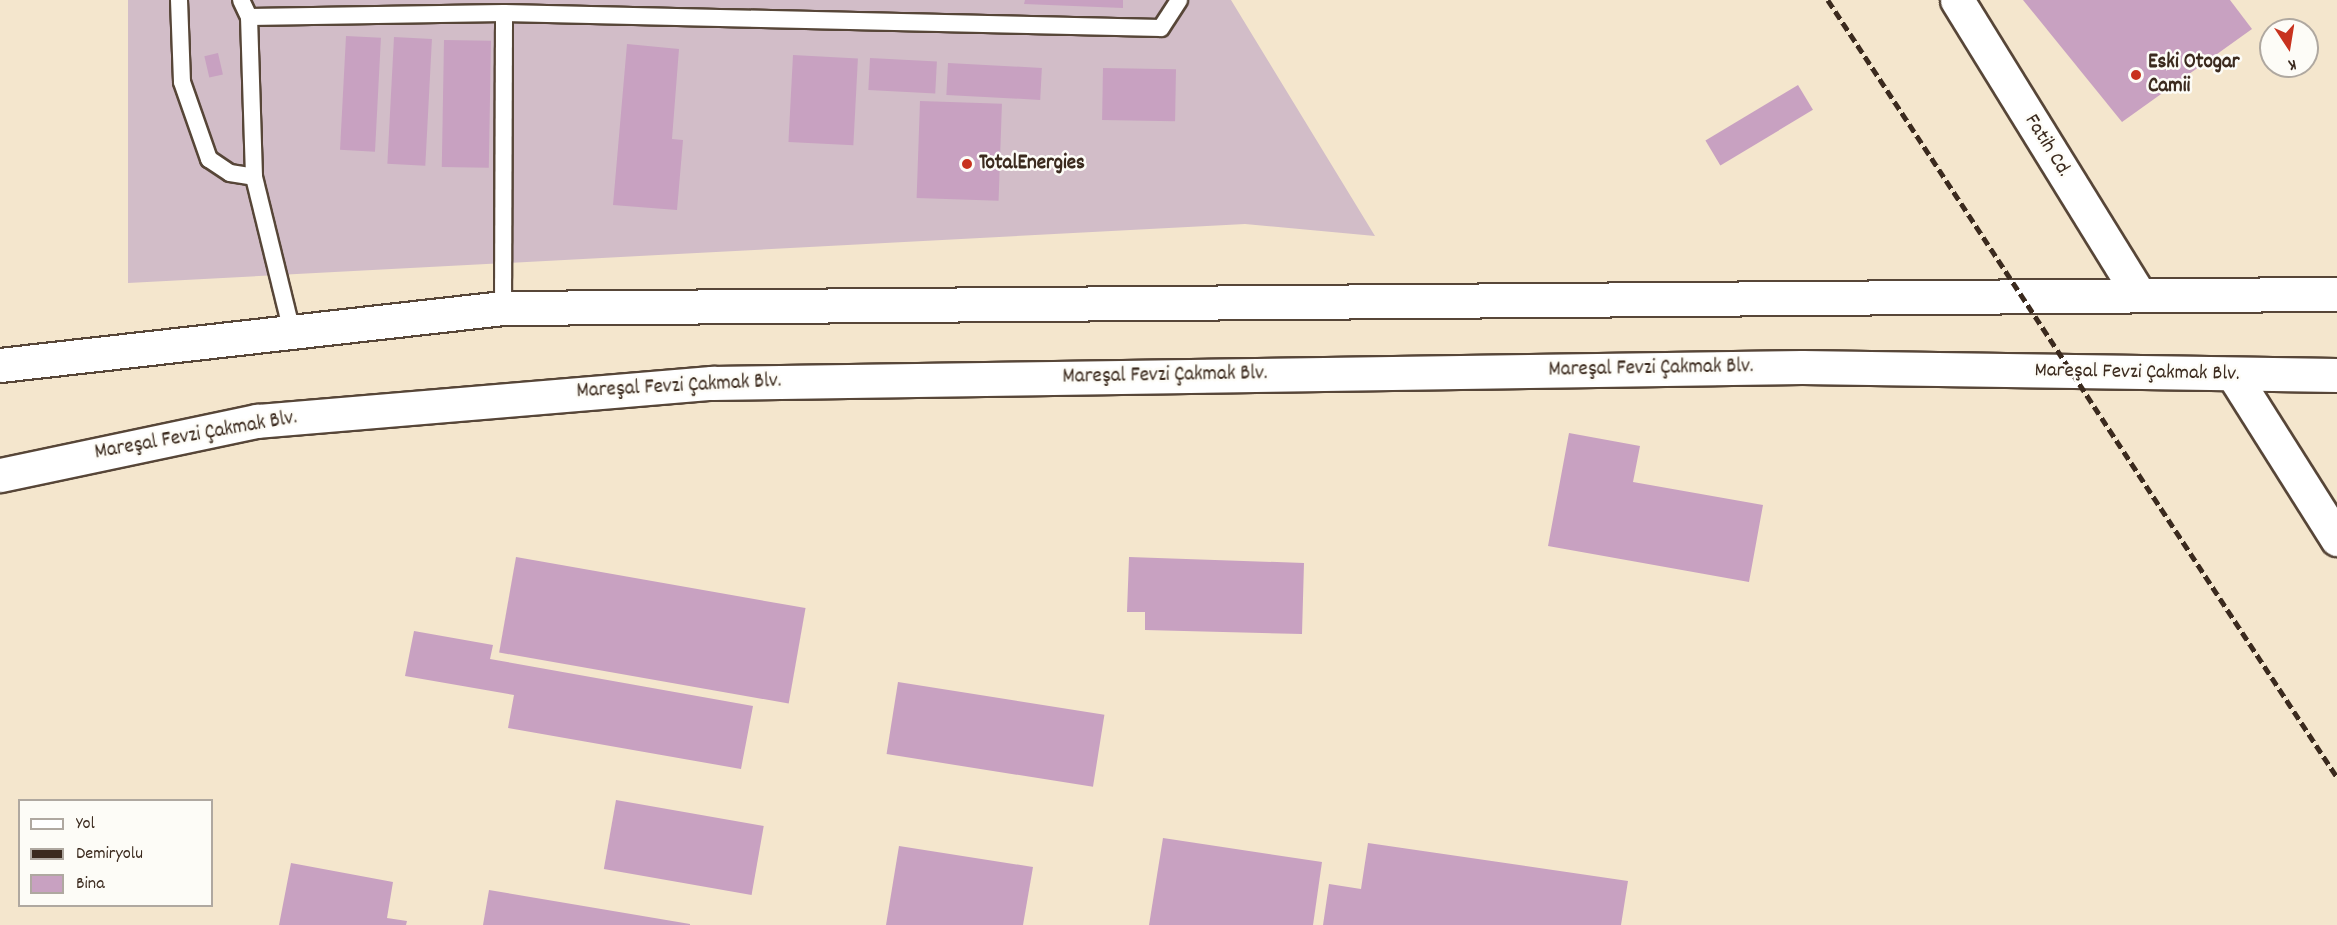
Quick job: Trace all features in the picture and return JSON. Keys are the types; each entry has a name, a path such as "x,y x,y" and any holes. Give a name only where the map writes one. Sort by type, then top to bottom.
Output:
{"main road":[{"name":"Fatih Cd.","path":"1957,0 2138,293"},
{"path":"0,365 503,308 2138,293 2337,294"},
{"name":"Mareşal Fevzi Çakmak Blv.","path":"0,475 257,420 712,382 1802,367 2234,376 2337,375"},
{"path":"2234,376 2337,539"}],"lane":[{"path":"179,0 182,82 209,159 230,173 254,177"},
{"path":"242,0 249,17 254,177 292,332"},
{"path":"249,17 504,13 1161,28 1171,19 1179,0"},
{"path":"503,308 504,13"}],"shaded area":[{"path":"128,0 1231,0 1375,236 1245,224 128,283"}],"building":[{"path":"1025,0 1123,0 1123,8 1024,4"},
{"name":"Eski Otogar Camii","path":"2023,0 2230,0 2252,29 2122,122"},
{"path":"346,36 381,38 375,152 340,150"},
{"path":"394,37 432,39 425,166 387,164"},
{"path":"444,40 491,41 489,168 442,167"},
{"path":"627,44 679,49 672,139 683,140 677,210 613,205"},
{"path":"218,53 223,74 209,78 204,56"},
{"path":"793,55 858,58 853,145 788,142"},
{"path":"870,58 937,62 935,93 868,90"},
{"path":"948,63 1042,68 1040,100 946,95"},
{"path":"1103,68 1176,69 1175,121 1102,120"},
{"path":"1798,85 1813,110 1720,165 1705,141"},
{"path":"920,101 1002,104 999,201 917,198"},
{"path":"1569,433 1640,446 1633,482 1763,505 1749,582 1548,546"},
{"path":"516,557 806,608 789,704 499,653"},
{"path":"1129,557 1304,563 1302,634 1145,630 1145,612 1127,612"},
{"path":"414,631 493,645 490,659 753,706 741,769 508,728 514,695 405,676"},
{"path":"898,682 1104,715 1093,787 887,754"},
{"path":"616,800 764,826 752,895 604,869"},
{"path":"1163,838 1322,862 1313,925 1149,925"},
{"path":"1368,843 1628,881 1621,925 1323,925 1329,884 1361,889"},
{"path":"899,846 1033,867 1023,925 886,925"},
{"path":"291,863 393,882 387,918 407,921 406,925 279,925"},
{"path":"489,890 690,924 690,925 483,925"}],"railway":[{"path":"1828,0 2337,777"}],"place":[{"name":"Eski Otogar Camii","path":"2136,75"},
{"name":"TotalEnergies","path":"967,164"}]}
